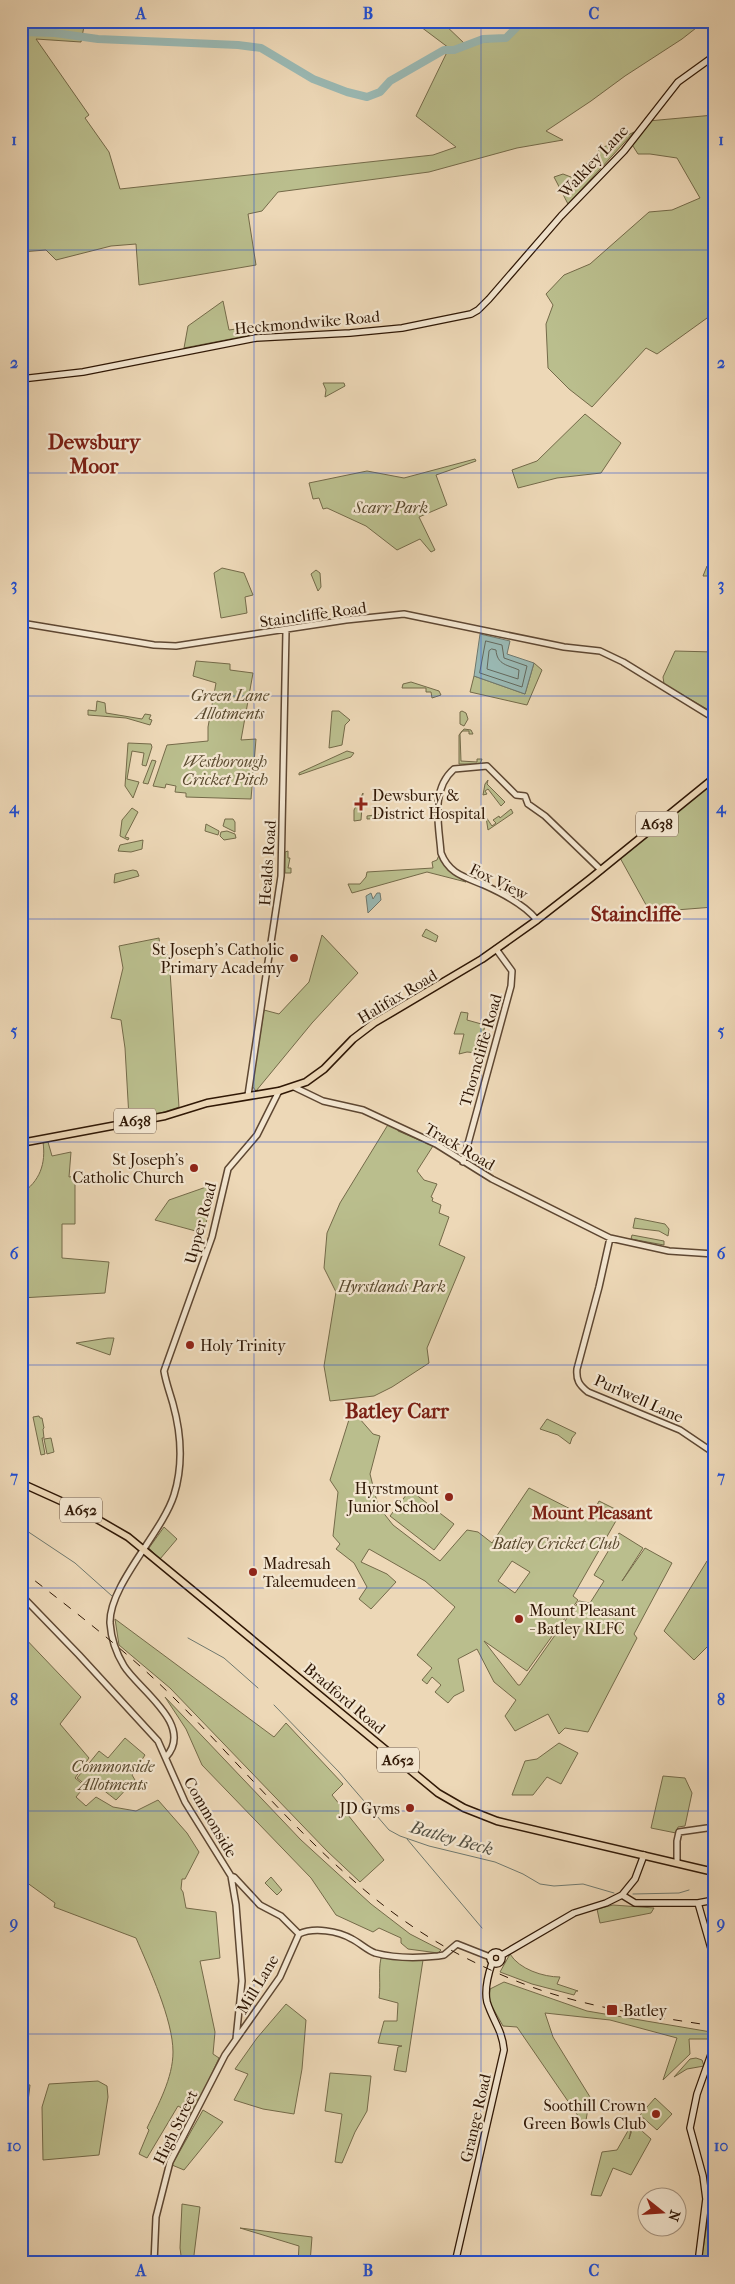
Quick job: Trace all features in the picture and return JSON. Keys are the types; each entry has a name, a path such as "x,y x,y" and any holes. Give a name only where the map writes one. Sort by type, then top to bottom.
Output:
{"main road":[{"name":"Walkley Lane","path":"497,290 561,216 632,141 678,82 714,56"},
{"name":"Heckmondwike Road","path":"21,379 83,372 256,338 402,328 454,318 478,310 497,290"},
{"name":"Halifax Road","path":"21,1143 165,1116 207,1102 279,1091 306,1082 324,1069 353,1039 374,1022 448,980 536,920 714,778"},
{"name":"Bradford Road","path":"21,1482 83,1511 143,1548 442,1795 464,1808 490,1819 714,1872"},
{"path":"493,1961 495,1952 502,1955 574,1913 606,1903 622,1895 635,1879 644,1855"},
{"path":"622,1895 634,1903 698,1903 714,1900"},
{"path":"698,1903 714,1959"},
{"name":"Grange Road","path":"455,2263 504,2050 503,2035 487,2001 487,1982 493,1961 501,1962 502,1955"},
{"path":"698,2263 706,2199 703,2176 690,2128 697,2094 714,2046"}],"street":[{"name":"Staincliffe Road","path":"21,623 154,645 188,646 346,620 404,614 608,654 714,718"},
{"name":"Healds Road","path":"248,1095 281,876 286,631"},
{"name":"Fox View","path":"536,920 530,911 486,886 458,875 450,869 441,853 438,809 438,801 443,783 450,772 458,768 487,766 516,795 525,796 528,804 545,816 601,870"},
{"name":"Thorncliffe Road","path":"463,1162 511,986 512,971 496,949"},
{"name":"Track Road","path":"294,1087 316,1098 363,1110 436,1144 463,1162 610,1238 669,1251 714,1254"},
{"name":"Upper Road","path":"143,1548 167,1512 174,1496 180,1464 180,1451 173,1405 164,1371 212,1237 228,1169 257,1135 279,1091"},
{"name":"Purlwell Lane","path":"610,1238 600,1287 577,1369 576,1377 579,1385 588,1392 680,1430 714,1452"},
{"path":"143,1548 113,1603 110,1620 111,1634 125,1668 165,1711 170,1721 173,1739 170,1753 166,1757"},
{"name":"Commonside","path":"21,1595 152,1734 166,1757 185,1802 231,1876 236,1905 242,1981 236,2039"},
{"path":"677,1863 679,1832 714,1827"},
{"path":"231,1876 260,1905 281,1916 299,1934 314,1930 333,1933 351,1938 373,1952 382,1954 438,1956 444,1955 457,1944 493,1961"},
{"name":"Mill Lane","path":"236,2039 280,1977 299,1934"},
{"name":"High Street","path":"154,2263 156,2216 166,2173 200,2102 236,2039"}],"green space":[{"path":"21,21 85,21 81,42 36,39 89,115 85,118 109,152 120,189 433,155 456,147 416,116 449,48 413,21 441,21 465,44 504,40 525,21 705,21 682,39 546,131 563,140 517,148 429,172 278,192 262,211 248,214 256,265 139,285 136,244 111,246 56,260 46,250 21,252"},
{"path":"714,115 714,313 657,354 646,348 592,407 569,389 548,368 546,324 553,305 546,294 564,275 590,264 649,212 672,210 700,198 677,158 638,154 631,143 648,121"},
{"path":"634,132 568,204 554,177 563,174 579,180 589,169 586,164 600,149"},
{"path":"223,301 229,330 250,327 251,335 184,348 188,326"},
{"path":"323,383 344,383 345,386 325,397 326,390"},
{"path":"585,414 621,443 601,473 557,478 518,488 512,470 537,461"},
{"name":"Scarr Park","path":"475,459 476,461 436,475 447,505 419,517 435,550 431,552 420,539 397,550 366,526 327,508 323,509 319,498 313,499 309,483 367,471 404,478"},
{"path":"21,504 24,505 27,529 21,528"},
{"path":"714,561 714,576 703,576 707,566"},
{"path":"222,568 244,573 253,595 245,597 247,613 221,618 214,573"},
{"path":"316,570 320,573 321,587 318,591 311,574"},
{"path":"675,651 714,652 714,713 664,684 663,677"},
{"name":"Westborough Cricket Pitch","path":"196,661 230,664 230,670 253,673 241,740 256,739 251,799 186,797 186,793 175,792 176,786 166,784 165,788 153,786 167,745 208,741 208,727 216,683 193,676"},
{"path":"534,663 542,670 527,705 470,692 474,676 525,694"},
{"path":"411,682 439,691 441,695 432,698 431,692 426,692 426,688 402,688 403,684"},
{"path":"97,701 105,703 106,713 142,719 145,714 151,715 149,719 152,720 150,725 126,718 88,715 88,710 96,711"},
{"path":"332,711 339,711 350,720 345,725 342,745 329,748"},
{"path":"460,712 466,713 468,719 464,726 460,724"},
{"path":"464,729 471,730 473,734 469,734 469,731 462,731"},
{"path":"459,735 461,761 477,762 477,759 482,759 480,764 459,764"},
{"path":"128,743 151,744 152,747 146,766 142,765 144,753 132,751 127,779 139,782 133,798 125,786"},
{"path":"347,751 354,753 351,757 299,775 299,773"},
{"path":"152,760 156,761 148,784 143,783"},
{"path":"714,778 714,907 650,912 619,856"},
{"path":"488,780 487,784 505,802 501,806 488,789 485,791 487,794 483,795 485,784"},
{"path":"363,793 361,820 354,821 354,810"},
{"path":"132,808 138,812 125,837 129,838 128,840 120,836 122,820"},
{"path":"511,809 513,813 488,830 486,817 492,826 496,823 493,820 499,816 500,818"},
{"path":"412,812 413,817 367,819 367,816"},
{"path":"225,819 233,819 235,822 235,832 223,826"},
{"path":"206,824 219,831 218,835 205,831"},
{"path":"227,831 235,834 236,838 224,840 220,836 221,832"},
{"path":"143,840 142,849 131,852 118,851 120,845"},
{"path":"288,851 288,858 290,858 288,868 291,868 291,873 285,873 285,852"},
{"path":"439,855 447,868 466,882 427,872 352,893 348,884 360,884 366,877 367,872 433,868 432,862 437,860"},
{"path":"133,870 137,871 139,876 114,883 115,874"},
{"path":"426,929 438,936 436,942 422,936"},
{"path":"322,935 358,973 312,1023 256,1091 252,1086 264,1010 279,1014 309,982"},
{"path":"159,938 160,947 169,956 179,1107 161,1113 129,1118 125,1048 121,1020 111,1018 123,968 119,946"},
{"path":"461,1012 468,1013 467,1020 485,1025 479,1053 467,1052 459,1054 464,1034 454,1034"},
{"name":"Hyrstlands Park","path":"389,1123 399,1127 398,1131 433,1146 417,1171 424,1180 437,1184 431,1197 433,1198 432,1201 441,1205 439,1213 449,1217 439,1245 465,1257 427,1348 429,1363 392,1387 374,1396 330,1401 324,1366 336,1292 324,1268 327,1233 340,1203"},
{"path":"43,1142 48,1142 52,1156 71,1152 69,1177 75,1176 75,1224 62,1224 62,1258 109,1262 105,1293 21,1298 21,1194 33,1183 40,1171 44,1158"},
{"path":"209,1186 215,1192 203,1233 155,1220 169,1200"},
{"path":"635,1218 665,1224 669,1229 668,1236 659,1231 633,1228"},
{"path":"632,1235 664,1241 664,1245 631,1239"},
{"path":"114,1338 110,1355 76,1343"},
{"name":"Batley Cricket Club","path":"352,1410 373,1434 380,1436 370,1474 378,1506 393,1525 440,1561 467,1530 478,1532 492,1543 529,1488 590,1519 599,1501 621,1512 573,1596 578,1600 527,1671 484,1641 518,1685 520,1685 579,1601 590,1603 604,1581 594,1575 619,1533 643,1548 622,1581 645,1548 672,1563 634,1634 637,1638 588,1732 565,1728 559,1734 548,1714 515,1731 505,1716 516,1700 494,1682 477,1649 458,1659 464,1691 454,1696 448,1703 435,1692 441,1685 432,1677 427,1684 422,1680 432,1668 417,1655 455,1607 425,1581 369,1549 361,1562 387,1574 396,1582 371,1609 359,1599 367,1587 354,1563 336,1549 340,1544 333,1536 338,1492 330,1480","holes":["512,1561 530,1572 515,1593 498,1581"]},
{"path":"39,1416 42,1418 44,1428 44,1438 42,1438 45,1454 41,1455 33,1417"},
{"path":"547,1419 576,1433 570,1444 558,1435 540,1429"},
{"path":"51,1438 54,1452 47,1454 44,1439"},
{"path":"410,1490 454,1524 434,1550 390,1516"},
{"path":"164,1527 177,1539 160,1559 149,1548"},
{"path":"707,1561 714,1567 714,1640 694,1660 664,1631"},
{"path":"115,1619 274,1737 286,1723 343,1784 332,1795 384,1860 360,1882 327,1851 170,1688 119,1645"},
{"path":"21,1634 81,1697 60,1724 89,1758 75,1778 85,1786 76,1797 86,1806 96,1797 113,1807 136,1811 158,1800 187,1833 199,1852 185,1879 182,1879 181,1889 186,1908 216,1912 220,1958 200,1961 215,2032 213,2054 219,2058 193,2114 178,2106 147,2158 139,2154 149,2130 147,2128 168,2081 173,2052 165,2010 136,1938 54,1907 55,1903 26,1882 21,1883"},
{"path":"165,1697 301,1840 371,1904 410,1934 441,1950 438,1953 408,1949 401,1943 401,1938 379,1928 373,1932 336,1915 311,1878 202,1765 186,1729"},
{"name":"Commonside Allotments","path":"125,1738 145,1755 132,1775 135,1780 116,1800 98,1787 86,1785 77,1778 99,1751 108,1758"},
{"path":"559,1743 578,1753 561,1784 547,1777 533,1795 512,1795 525,1761 537,1759"},
{"path":"663,1776 685,1778 692,1793 685,1826 678,1827 676,1833 651,1828"},
{"path":"271,1877 282,1890 277,1895 265,1883"},
{"path":"613,1905 654,1908 651,1913 600,1923 597,1909"},
{"path":"510,1954 525,1968 546,1976 560,1977 557,1984 578,1991 574,1995 532,1984 500,1972"},
{"path":"381,1958 423,1960 406,2072 394,2070 398,2047 402,2046 378,2043 384,2021 397,2021 398,2003 379,1998"},
{"path":"504,1982 587,2011 711,2032 711,2039 689,2039 690,2054 663,2080 677,2038 610,2020 545,2013 553,2037 590,2097 585,2126 517,2027 503,2026 489,2001 490,1989"},
{"path":"286,2004 306,2020 302,2069 294,2114 263,2109 234,2100 248,2074 235,2069 257,2038"},
{"path":"690,2059 702,2060 704,2066 687,2069 674,2077"},
{"path":"330,2073 371,2076 367,2111 355,2132 342,2163 335,2162 342,2114 325,2111"},
{"path":"98,2081 107,2086 108,2097 99,2155 43,2160 42,2107 49,2084"},
{"path":"21,2084 30,2085 27,2110 21,2110"},
{"name":"Soothill Crown Green Bowls Club","path":"655,2098 672,2114 657,2130 640,2115"},
{"path":"203,2110 223,2122 184,2170 172,2165"},
{"path":"634,2124 651,2139 631,2175 613,2168 601,2196 591,2195 602,2152 617,2150 629,2129 631,2130 629,2139"},
{"path":"714,2181 714,2259 709,2259 702,2255 711,2199 709,2182"},
{"path":"182,2204 200,2207 193,2263 182,2263 180,2248"},
{"path":"240,2228 312,2237 310,2263 298,2263 299,2246"}],"water":[{"path":"480,634 510,641 507,654 534,663 525,694 474,676"},
{"path":"371,893 373,899 377,893 380,893 381,900 368,913 366,896"}],"waterway":[{"path":"52,33 55,26 64,26 68,21"},
{"path":"21,32 55,33 98,39 238,45 261,48 313,79 347,92 367,97 380,92 390,81 444,50 454,50 483,39 506,38 523,21"},
{"path":"21,1527 75,1563 112,1596"},
{"name":"Batley Beck","path":"188,1638 224,1658 258,1688"},
{"name":"Batley Beck","path":"274,1705 339,1772 389,1830 429,1846 495,1862 523,1874 540,1884 554,1886 583,1884 614,1893"},
{"path":"407,1839 482,1928"},
{"name":"Batley Beck","path":"633,1894 679,1893 689,1890"}],"railway":[{"path":"21,1570 139,1665 175,1699 308,1838 380,1902 418,1930 460,1955 485,1967 523,1984 550,1993 619,2010 714,2026"}],"place":[{"name":"Dewsbury & District Hospital","path":"361,804"},
{"name":"St Joseph's Catholic Primary Academy","path":"294,958"},
{"name":"St Joseph's Catholic Church","path":"194,1168"},
{"name":"Holy Trinity","path":"190,1345"},
{"name":"Hyrstmount Junior School","path":"449,1497"},
{"name":"Madresah Taleemudeen","path":"253,1572"},
{"name":"Mount Pleasant - Batley RLFC","path":"519,1619"},
{"name":"JD Gyms","path":"410,1808"},
{"name":"Batley","path":"612,2010"},
{"name":"Soothill Crown Green Bowls Club","path":"656,2114"}],"district":[{"name":"Dewsbury Moor","path":"94,454"},
{"name":"Staincliffe","path":"636,914"},
{"name":"Batley Carr","path":"397,1411"},
{"name":"Mount Pleasant","path":"592,1513"}],"park label":[{"name":"Green Lane Allotments","path":"230,704"}]}
